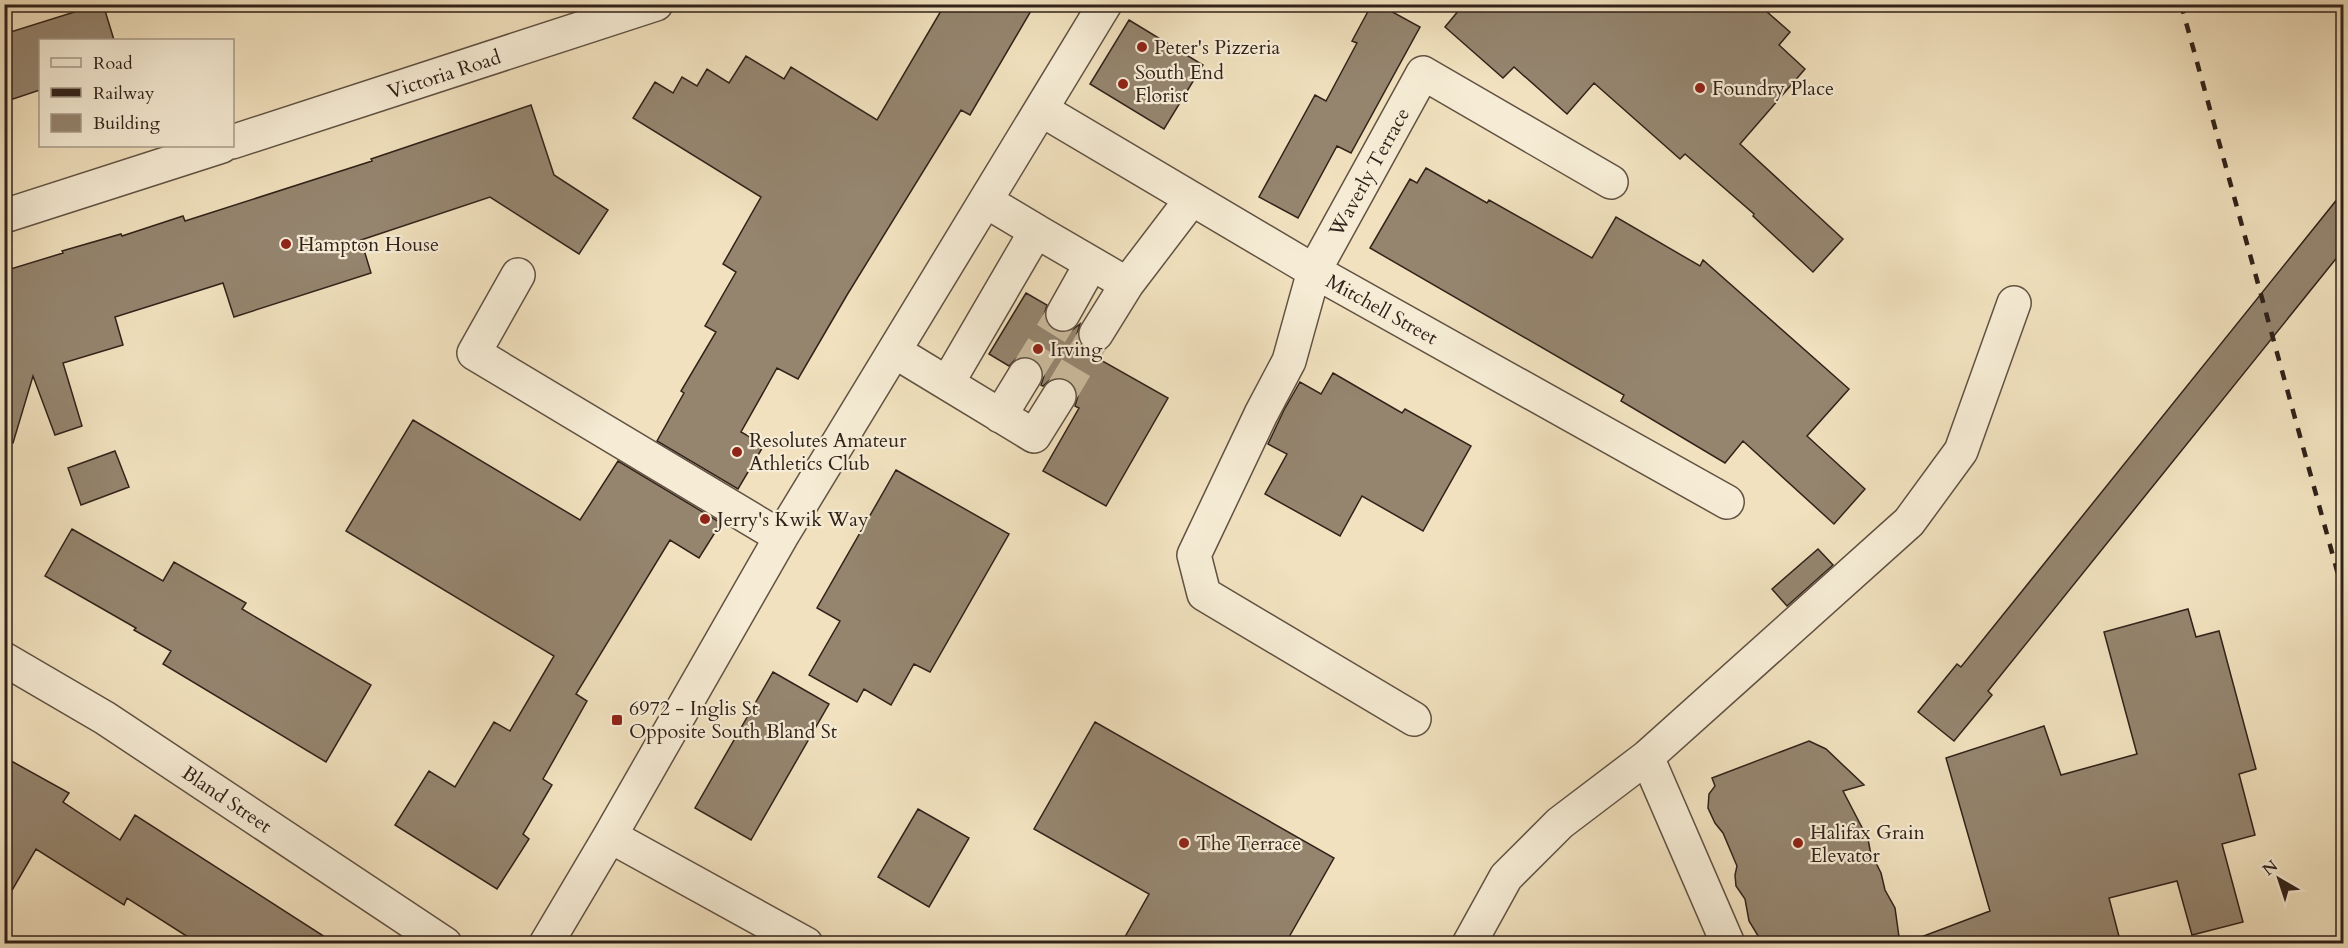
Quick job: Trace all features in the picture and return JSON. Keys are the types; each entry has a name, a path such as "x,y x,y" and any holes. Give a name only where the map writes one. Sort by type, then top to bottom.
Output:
{"street":[{"name":"Victoria Road","path":"234,141 656,4"},
{"path":"546,944 781,537 1105,4"},
{"name":"Waverly Terrace","path":"1414,719 1204,594 1194,555 1261,414 1289,361 1314,271 1423,73 1611,182"},
{"name":"Mitchell Street","path":"1042,110 1314,271 1727,502"},
{"path":"4,216 219,147"},
{"path":"1096,334 1127,284 1191,200"},
{"path":"986,201 1127,284"},
{"path":"948,382 1036,231"},
{"path":"1063,314 1091,264"},
{"path":"519,275 474,352 781,537"},
{"path":"1469,944 1506,877 1560,824 1647,757 1909,522 1961,451 2014,303"},
{"path":"894,351 1034,436 1059,396"},
{"path":"1000,416 1024,375"},
{"name":"Bland Street","path":"4,659 105,718 446,944"},
{"path":"1647,757 1728,944"},
{"path":"610,836 806,944"}],"building":[{"path":"103,4 114,39 39,39 39,90 4,102 4,34"},
{"path":"945,4 1035,4 970,115 961,110 798,379 777,368 741,432 764,445 738,489 657,441 684,393 681,391 716,332 705,326 736,272 723,264 761,197 633,118 655,82 673,93 682,77 697,86 707,69 729,83 746,56 784,79 791,67 877,120"},
{"path":"1372,4 1378,4 1420,27 1351,153 1337,146 1298,218 1259,197 1315,95 1326,101 1357,43 1352,41"},
{"name":"Foundry Place","path":"1464,4 1758,4 1790,32 1779,45 1805,69 1740,144 1843,239 1813,272 1753,216 1754,214 1685,154 1680,159 1594,83 1567,114 1514,67 1503,78 1445,27"},
{"path":"1129,20 1203,65 1164,129 1090,84"},
{"path":"531,105 554,175 608,210 579,254 490,197 361,240 371,273 234,317 223,283 115,317 123,345 63,363 82,426 55,435 33,376 13,443 4,442 4,271 63,253 62,251 121,234 122,236 183,216 185,221 372,161 371,159"},
{"path":"1426,168 1487,203 1489,200 1592,258 1616,217 1700,266 1703,260 1849,389 1807,436 1865,489 1834,524 1743,441 1725,463 1621,401 1624,395 1370,248 1410,179 1417,183"},
{"path":"2343,192 2343,250 1988,691 1992,695 1954,741 1918,712 1957,664 1961,667"},
{"path":"1026,293 1047,305 1044,315 1053,330 1064,333 1080,324 1077,334 1079,342 1086,350 1100,352 1097,358 1168,398 1106,506 1043,471 1079,408 1075,406 1078,396 1075,387 1069,380 1060,377 1041,385 1044,376 1042,367 1034,359 1026,356 1017,358 1009,366 989,354"},
{"path":"1333,373 1402,413 1405,409 1471,446 1423,531 1362,496 1340,536 1265,494 1287,454 1268,444 1284,410 1300,382 1321,394"},
{"path":"413,420 580,520 618,461 721,523 699,558 670,540 576,694 587,701 543,779 552,785 523,834 529,839 497,889 395,825 429,771 455,787 494,722 510,731 554,656 346,531"},
{"path":"115,451 129,487 81,505 68,468"},
{"path":"896,470 1009,534 930,672 914,664 891,705 864,689 857,702 809,675 840,621 817,608"},
{"path":"72,529 163,581 174,562 246,603 242,609 371,685 326,762 163,664 171,651 134,630 136,628 45,576"},
{"path":"1818,549 1833,565 1787,606 1772,589"},
{"path":"2188,609 2196,637 2219,631 2256,769 2239,774 2255,835 2222,844 2243,922 2192,935 2177,881 2109,898 2121,944 1913,944 1913,940 1990,911 1946,758 2044,726 2061,775 2137,754 2104,632"},
{"path":"773,672 829,704 751,840 695,808"},
{"name":"The Terrace","path":"1095,722 1334,858 1285,944 1121,944 1149,894 1034,829"},
{"name":"Halifax Grain Elevator","path":"1809,741 1826,749 1864,785 1843,791 1868,839 1872,860 1881,873 1885,890 1895,908 1900,944 1763,944 1749,921 1745,899 1736,886 1737,866 1723,833 1708,808 1709,794 1715,786 1712,778"},
{"path":"4,757 69,793 63,802 120,840 135,815 336,944 199,944 127,898 124,905 36,849 4,904"},
{"path":"918,809 969,838 929,907 878,877"}],"tunnel":[{"path":"1025,375 1063,314"},
{"path":"1059,396 1096,334"}],"railway":[{"path":"2181,4 2344,596"}],"place":[{"name":"Peter's Pizzeria","path":"1142,47"},
{"name":"South End Florist","path":"1123,84"},
{"name":"Foundry Place","path":"1700,88"},
{"name":"Hampton House","path":"286,244"},
{"name":"Irving","path":"1038,349"},
{"name":"Resolutes Amateur Athletics Club","path":"737,452"},
{"name":"Jerry's Kwik Way","path":"705,519"},
{"name":"6972 - Inglis St Opposite South Bland St","path":"617,720"},
{"name":"The Terrace","path":"1184,843"},
{"name":"Halifax Grain Elevator","path":"1798,843"}]}
